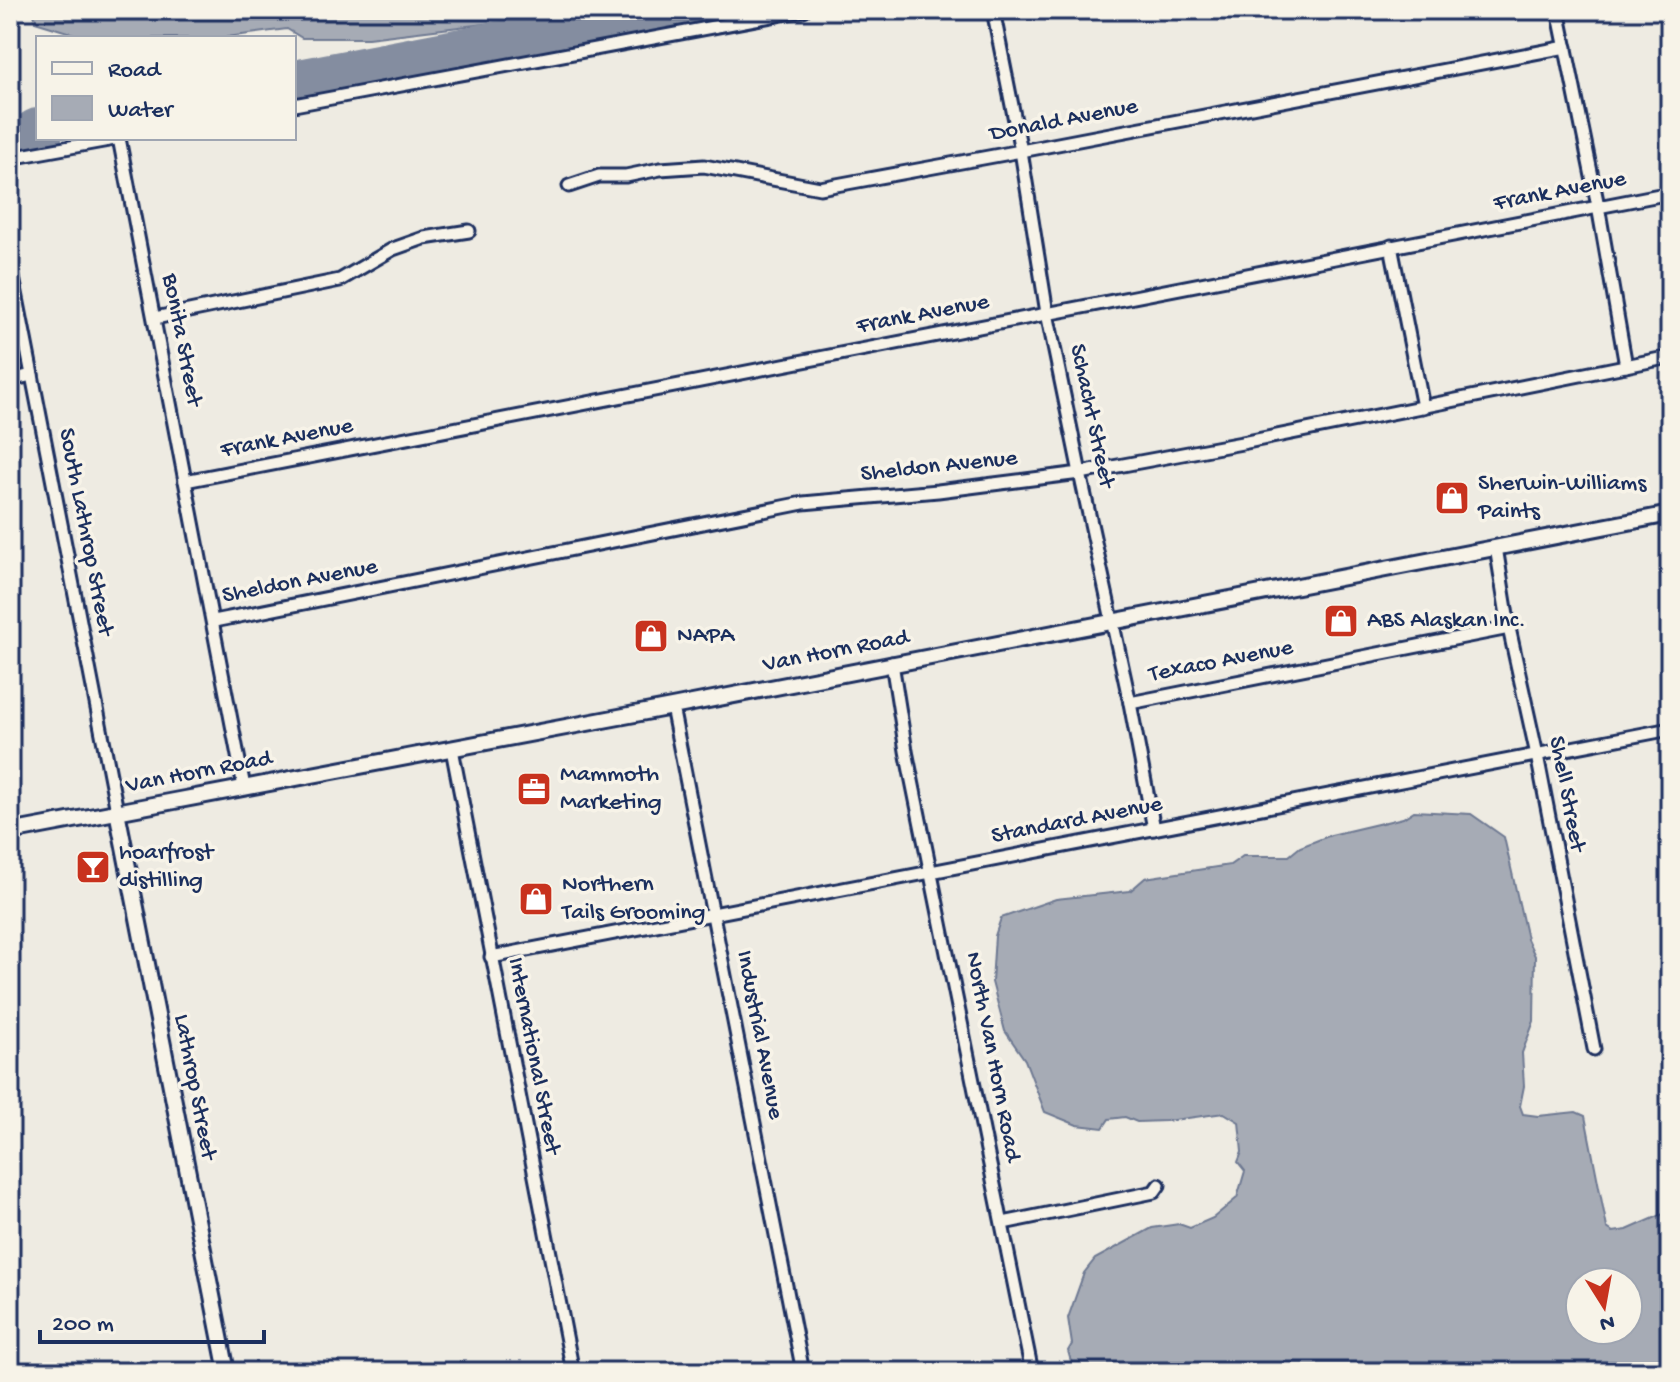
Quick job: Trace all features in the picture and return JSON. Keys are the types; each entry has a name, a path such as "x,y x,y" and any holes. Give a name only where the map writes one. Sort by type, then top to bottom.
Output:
{"main road":[{"name":"Van Horn Road","path":"10,832 1670,514"},
{"name":"Lathrop Street","path":"117,811 227,1372"}],"street":[{"path":"296,105 804,10"},
{"name":"Schacht Street","path":"993,10 1021,151 1047,313 1154,829"},
{"path":"1558,10 1598,206 1626,366"},
{"name":"Donald Avenue","path":"569,186 599,176 626,176 660,169 704,166 820,188 1566,47"},
{"path":"10,158 109,140"},
{"name":"Bonita Street","path":"120,140 244,787"},
{"name":"Frank Avenue","path":"185,481 1670,193"},
{"path":"155,318 340,280 393,249 424,238 469,231"},
{"path":"1391,246 1423,407"},
{"name":"South Lathrop Street","path":"10,262 117,811"},
{"name":"Sheldon Avenue","path":"214,621 803,503 938,491 1080,473 1670,357"},
{"path":"10,380 32,375"},
{"name":"Shell Street","path":"1496,547 1509,628 1594,1049"},
{"name":"Texaco Avenue","path":"1130,703 1509,628"},
{"name":"North Van Horn Road","path":"892,663 906,751 1032,1372"},
{"name":"Industrial Avenue","path":"672,707 803,1372"},
{"name":"Standard Avenue","path":"491,957 1670,729"},
{"name":"International Street","path":"452,749 573,1372"},
{"path":"1003,1223 1154,1192 1159,1185"}],"water":[{"path":"34,10 547,10 534,18 368,38 302,38 287,29 234,36 80,36 35,22"},
{"path":"1414,811 1471,814 1504,837 1527,939 1535,956 1534,1021 1522,1053 1524,1086 1520,1106 1523,1114 1538,1116 1576,1112 1585,1116 1607,1228 1613,1232 1627,1230 1670,1211 1670,1372 1074,1372 1068,1351 1072,1344 1068,1318 1084,1273 1095,1259 1152,1228 1179,1224 1190,1228 1213,1218 1237,1198 1245,1171 1238,1162 1242,1152 1239,1122 1224,1113 1166,1121 1137,1122 1125,1117 1109,1119 1103,1128 1077,1125 1045,1112 1025,1060 1005,1031 992,982 995,936 1001,918 1056,899 1130,891 1145,878 1230,865 1243,856 1289,856 1300,847 1331,835 1403,818"}],"runway":[{"path":"296,85 688,10"}],"place":[{"name":"Sherwin-Williams Paints","path":"1452,498"},
{"name":"ABS Alaskan Inc.","path":"1341,621"},
{"name":"NAPA","path":"651,636"},
{"name":"Mammoth Marketing","path":"534,789"},
{"name":"hoarfrost distilling","path":"93,867"},
{"name":"Northern Tails Grooming","path":"536,899"}]}
